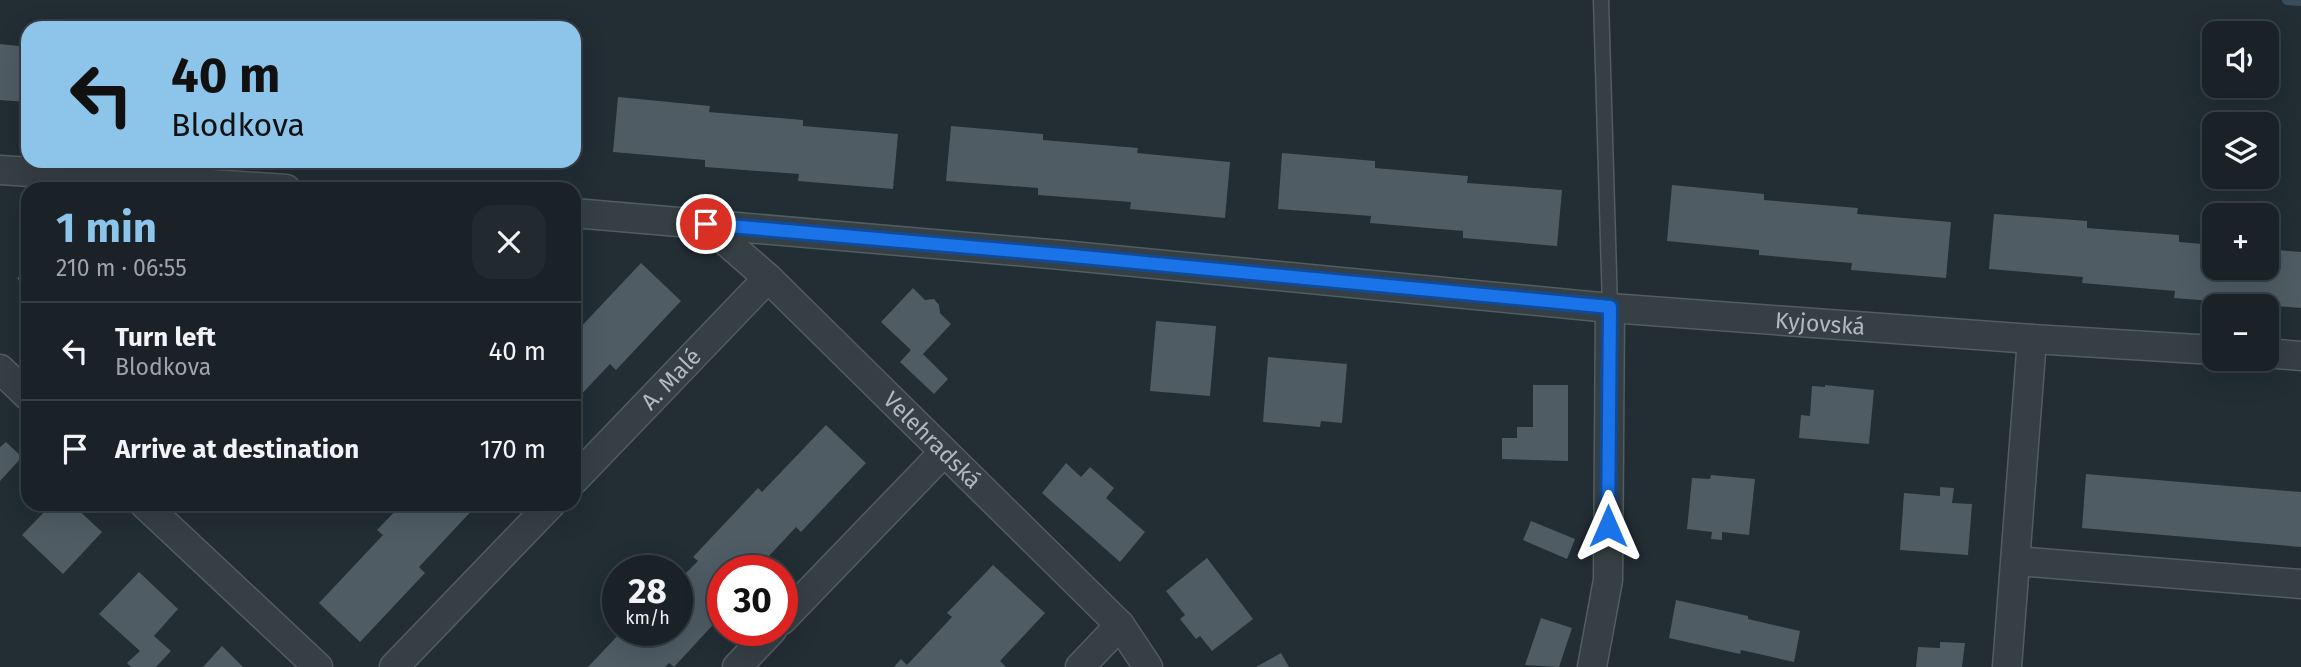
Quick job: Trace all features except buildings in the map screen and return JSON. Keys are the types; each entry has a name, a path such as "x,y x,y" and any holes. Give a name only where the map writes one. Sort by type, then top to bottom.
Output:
{"street":[{"path":"0,170 181,182"},
{"name":"Kyjovská","path":"581,214 1610,307 2202,349"},
{"name":"Velehradská","path":"706,224 768,278 1121,625 1148,667"},
{"name":"A. Malé","path":"581,473 768,278"},
{"path":"1592,667 1608,580 1610,307"},
{"path":"2007,667 2032,339"},
{"path":"2279,355 2301,356"},
{"path":"0,369 21,389"},
{"path":"798,603 944,452"},
{"path":"151,511 318,667"},
{"path":"394,667 544,511"},
{"path":"2016,561 2301,584"},
{"path":"1080,667 1121,625"},
{"path":"737,667 757,646"}],"lane":[{"path":"1601,0 1610,307"}],"waterway":[{"path":"2287,0 2301,1"}],"route":[{"path":"706,224 1610,307 1608,526"}]}
